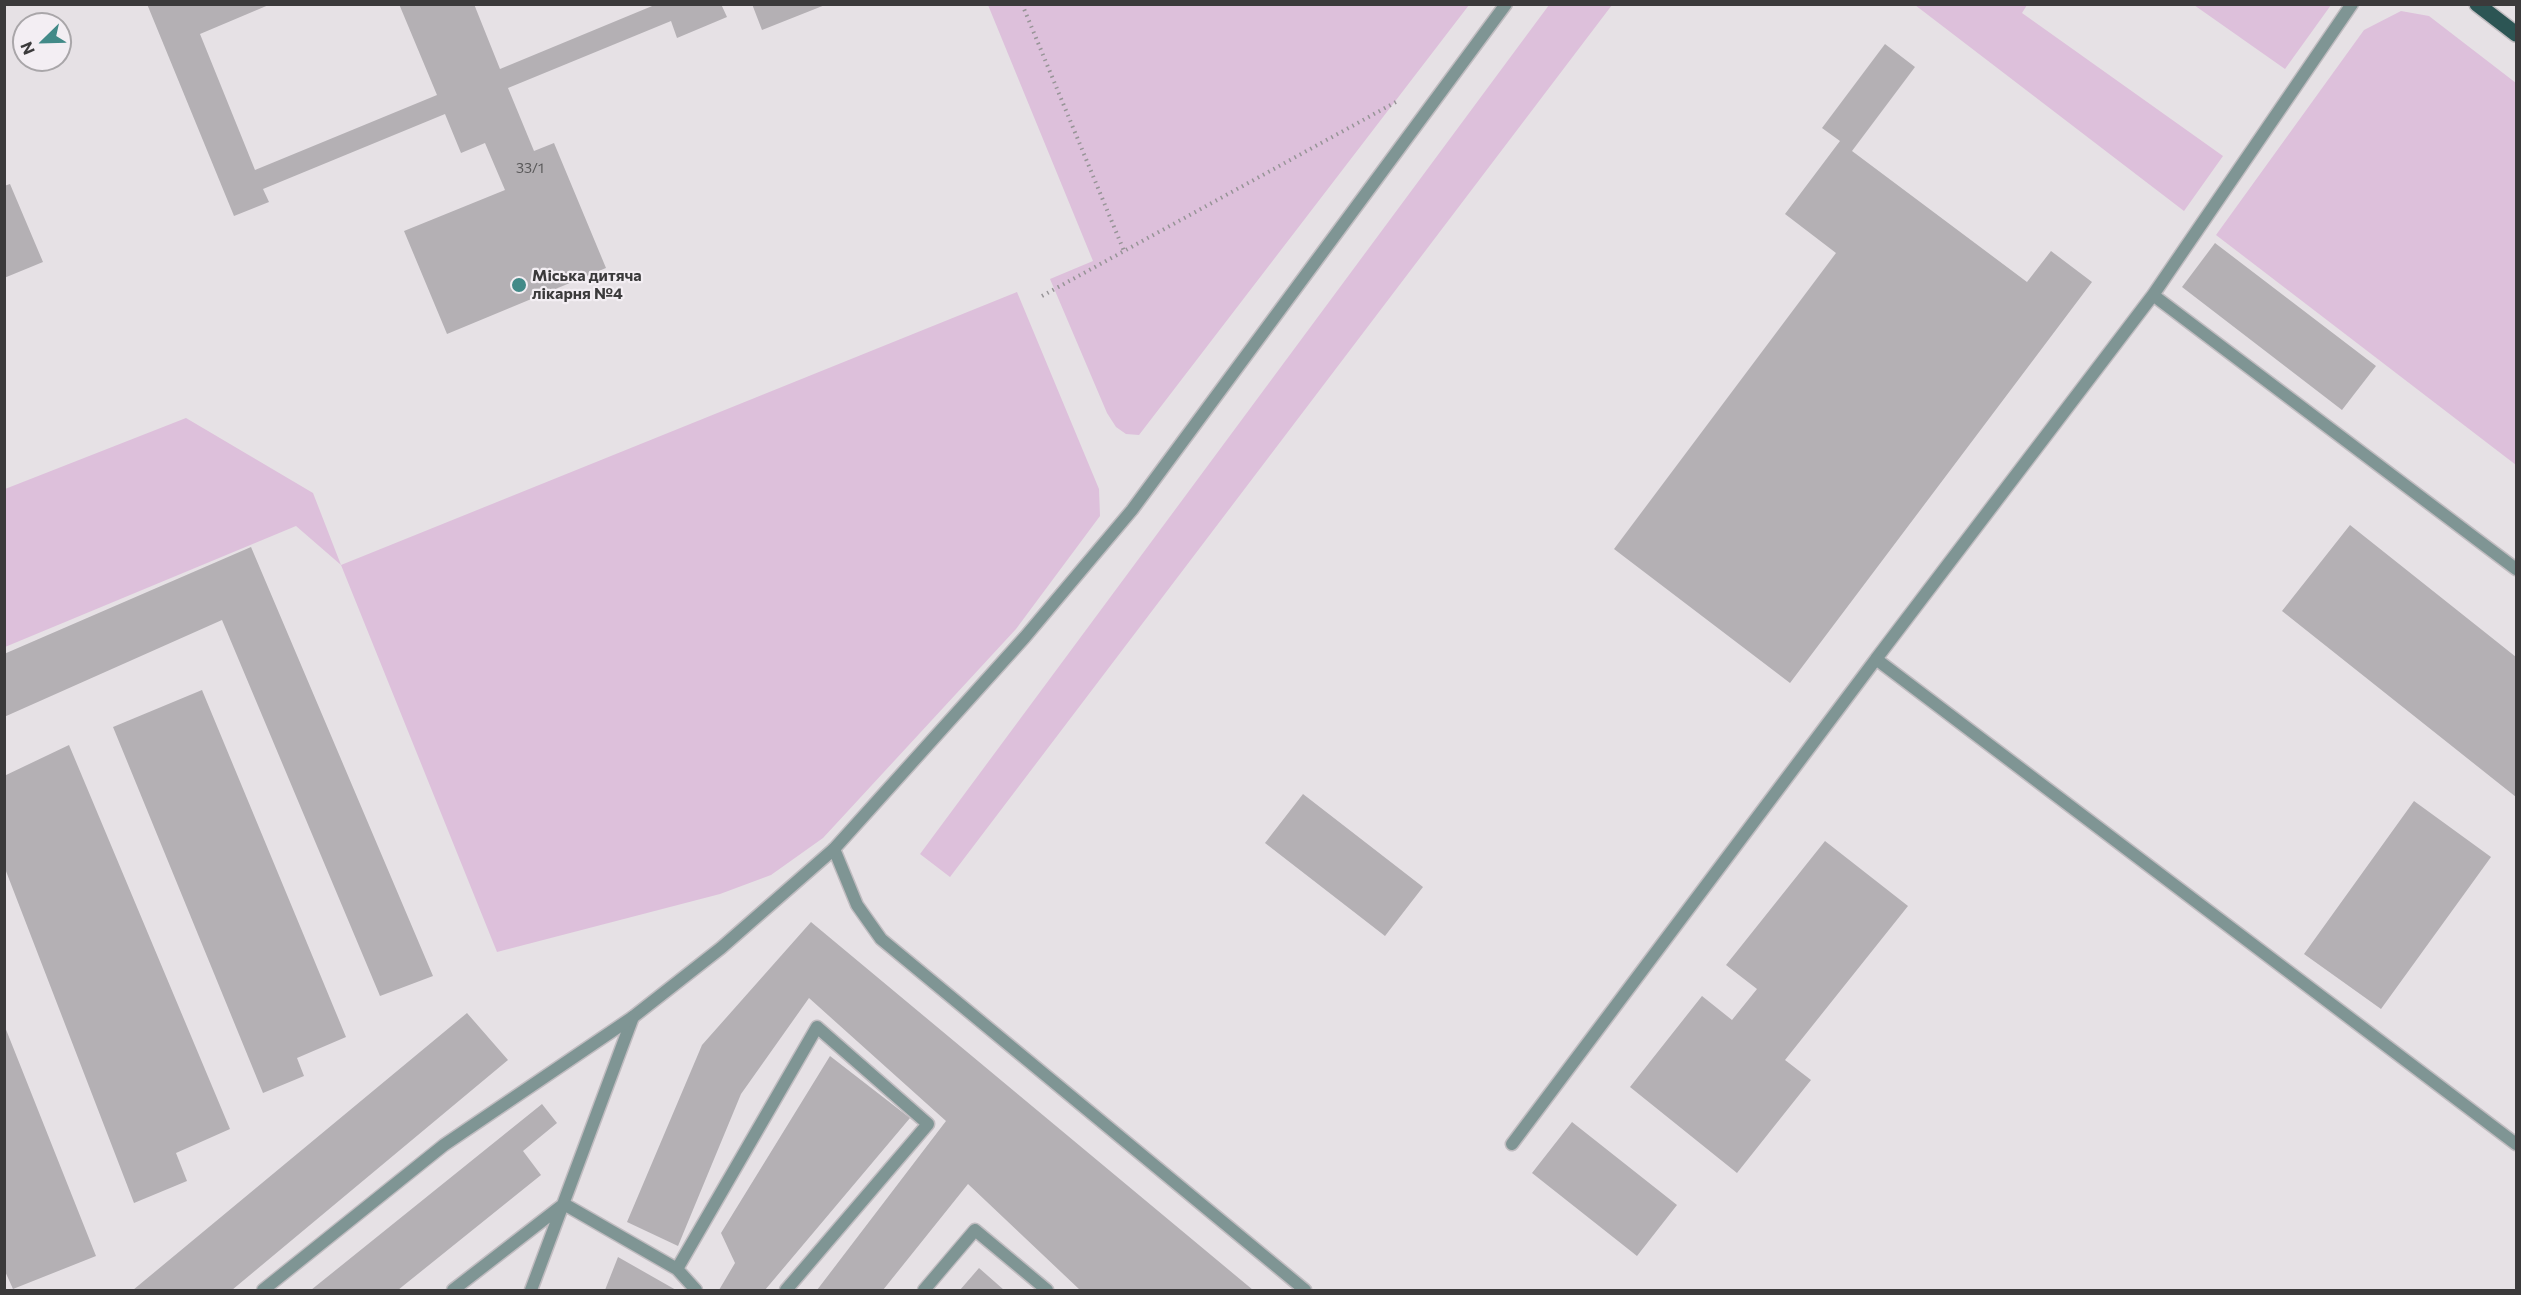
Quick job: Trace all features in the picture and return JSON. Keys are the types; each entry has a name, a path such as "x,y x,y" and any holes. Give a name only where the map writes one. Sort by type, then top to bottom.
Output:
{"main road":[{"path":"2477,4 2517,34"}],"street":[{"path":"263,1290 444,1145 633,1017 721,948 834,849 1025,637 1132,510 1506,4"},
{"path":"1512,1144 2153,295 2352,4"},
{"path":"2153,295 2517,569"},
{"path":"1876,659 2517,1144"},
{"path":"834,849 858,905 881,939 1305,1290"},
{"path":"531,1290 633,1017"},
{"path":"677,1269 817,1027 928,1124 786,1290"},
{"path":"564,1204 677,1269 696,1290"},
{"path":"453,1290 564,1204"},
{"path":"924,1290 975,1230 1047,1290"}],"path":[{"path":"1022,4 1124,251"},
{"path":"1042,296 1402,99"}],"shaded area":[{"path":"988,5 1469,5 1139,435 1126,434 1116,427 1107,413 1050,279 1093,261"},
{"path":"1549,5 1612,5 950,877 920,854"},
{"path":"1915,5 2027,5 2022,13 2223,156 2184,211"},
{"path":"2194,5 2331,5 2285,69"},
{"path":"2401,11 2429,16 2516,83 2516,465 2216,235 2364,30"},
{"path":"1017,292 1099,489 1100,516 1016,629 823,838 771,875 720,894 497,952 341,565"},
{"path":"186,418 313,493 341,565 296,526 5,647 5,489"}],"building":[{"path":"147,4 271,4 200,34 255,170 437,95 399,4 474,4 500,69 657,4 721,4 727,17 677,38 671,21 508,88 534,151 554,143 606,268 447,334 404,231 505,190 485,143 461,153 445,114 263,189 269,202 234,216"},
{"path":"752,4 825,4 825,5 762,30"},
{"path":"1885,44 1915,67 1852,151 2027,282 2051,251 2092,282 1790,683 1614,549 1836,253 1785,214 1840,141 1822,128"},
{"path":"10,184 43,262 4,278 4,186"},
{"path":"2215,243 2376,366 2342,410 2182,287"},
{"path":"2350,525 2516,657 2516,797 2282,611"},
{"path":"251,547 433,976 380,996 222,620 4,717 4,654"},
{"path":"202,690 346,1037 297,1058 304,1076 263,1093 113,727"},
{"path":"69,745 230,1129 176,1153 187,1181 134,1203 4,866 4,776"},
{"path":"1303,794 1423,887 1385,936 1265,843"},
{"path":"2414,801 2491,857 2381,1009 2304,954"},
{"path":"1825,841 1908,906 1785,1060 1811,1080 1737,1173 1630,1087 1702,996 1732,1020 1757,989 1726,965"},
{"path":"811,922 1253,1290 1080,1290 968,1184 883,1290 817,1290 946,1121 809,998 741,1094 678,1246 627,1222 702,1045"},
{"path":"467,1013 508,1060 232,1290 133,1290"},
{"path":"5,1027 96,1256 13,1289 4,1269"},
{"path":"830,1056 910,1118 765,1290 719,1290 735,1263 721,1233"},
{"path":"542,1104 557,1123 523,1151 541,1175 398,1290 311,1290"},
{"path":"1572,1122 1677,1205 1637,1256 1532,1173"},
{"path":"618,1257 676,1290 605,1290"},
{"path":"979,1268 1004,1290 960,1290"}],"place":[{"name":"Міська дитяча лікарня №4","path":"519,285"}]}
